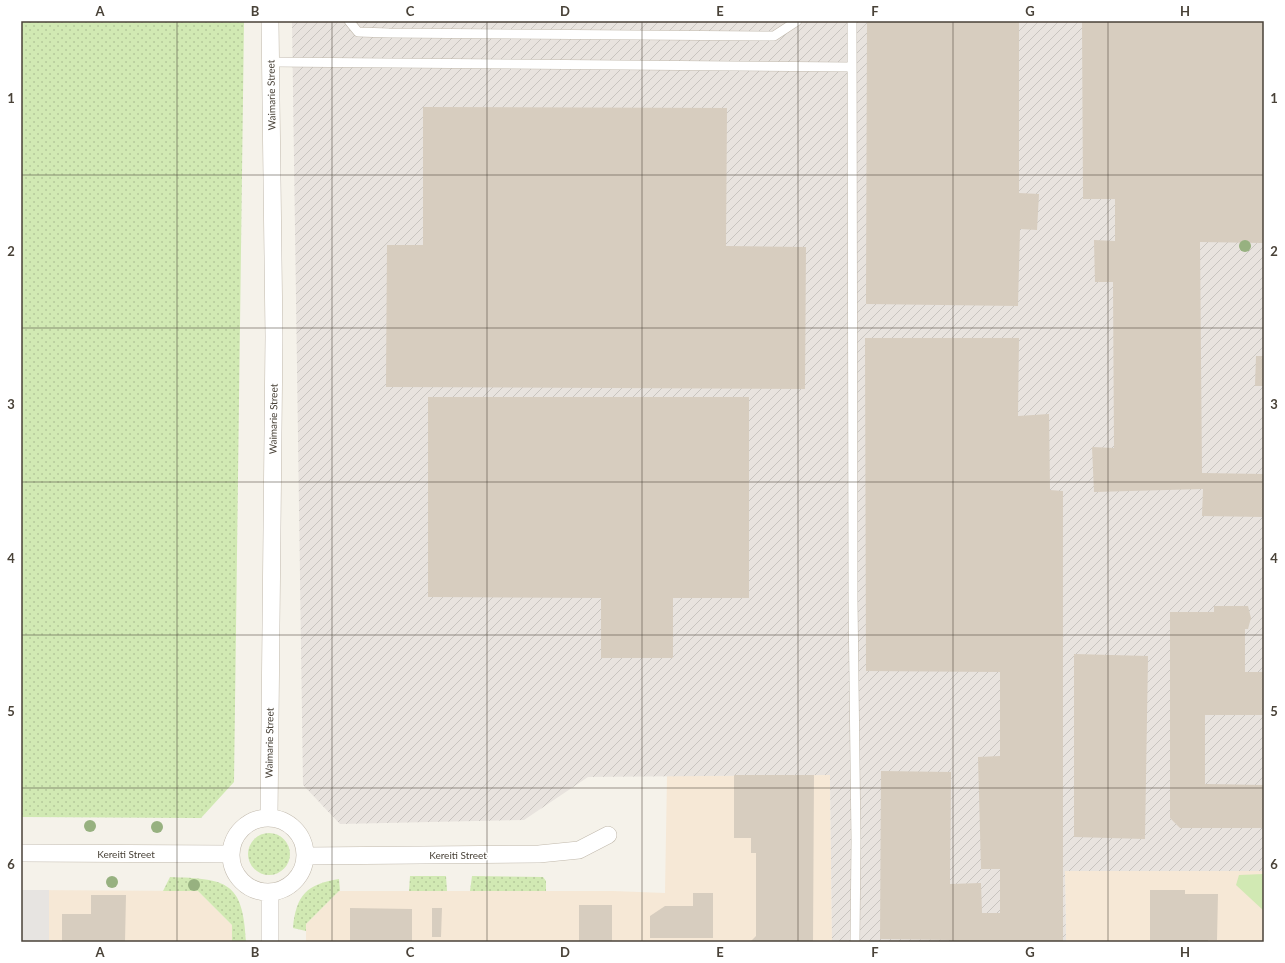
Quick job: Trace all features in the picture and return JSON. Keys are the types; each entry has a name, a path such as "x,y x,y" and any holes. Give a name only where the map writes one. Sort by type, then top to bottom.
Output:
{"street":[{"name":"Waimarie Street","path":"269,818 274,336 270,21"},
{"path":"269,818 281,820 292,827 300,836 304,848 305,860 301,872 293,882 282,889 270,892 260,891 250,887 242,881 236,874 232,864 231,854 233,843 238,832 247,824 257,819 269,818"},
{"name":"Kereiti Street","path":"305,856 539,854 579,850 608,835"},
{"name":"Kereiti Street","path":"21,854 231,854"},
{"path":"270,892 270,942"}],"lane":[{"path":"349,21 358,32 766,36 774,36 797,21"},
{"path":"852,21 853,600 856,841 855,942"},
{"path":"271,62 852,68"}],"shaded area":[{"path":"292,21 1264,21 1264,871 1065,871 1066,942 832,942 830,775 588,777 524,820 340,824 303,785"},
{"path":"830,775 832,942 306,942 306,924 339,891 613,891 665,893 667,776"},
{"path":"1065,871 1264,871 1264,942 1066,942"},
{"path":"21,890 198,891 232,925 232,942 21,942"},
{"path":"21,890 49,890 49,942 21,942"}],"green space":[{"path":"21,21 244,21 234,782 201,818 21,817"},
{"path":"269,833 284,839 290,854 284,869 269,875 254,869 248,854 254,839"},
{"path":"1264,874 1264,911 1236,885 1239,875"},
{"path":"410,876 446,876 447,891 409,891"},
{"path":"472,876 543,877 546,881 546,891 470,891"},
{"path":"170,877 206,879 218,882 228,887 236,895 241,906 246,942 232,942 232,925 198,891 163,891"},
{"path":"339,879 340,891 306,924 306,931 293,928 297,907 300,899 305,893 319,884"}],"building":[{"path":"867,21 1019,21 1019,193 1039,194 1037,230 1020,229 1018,306 866,304"},
{"path":"1082,21 1264,21 1264,243 1200,242 1202,473 1264,474 1264,517 1202,516 1203,489 1094,492 1092,447 1114,448 1113,282 1095,282 1094,240 1115,241 1115,199 1083,199"},
{"path":"423,107 727,108 726,246 806,247 805,389 386,387 387,245 423,245"},
{"path":"865,338 1019,338 1018,416 1049,414 1050,490 1063,491 1063,942 950,942 950,940 880,939 881,771 951,772 950,884 981,883 982,913 1000,913 1000,869 981,869 978,757 1000,756 1000,672 866,671"},
{"path":"1256,356 1264,356 1264,386 1255,386"},
{"path":"428,397 749,397 749,598 673,598 673,658 601,658 601,598 428,597"},
{"path":"1214,606 1248,606 1251,618 1248,629 1245,629 1245,672 1264,672 1264,715 1205,715 1205,784 1264,785 1264,828 1180,828 1170,818 1170,612 1214,612"},
{"path":"1074,654 1148,656 1145,839 1074,837"},
{"path":"734,775 814,775 813,942 750,942 756,936 756,853 751,853 751,838 734,838"},
{"path":"1150,890 1185,890 1185,894 1218,894 1217,940 1208,940 1208,942 1150,942"},
{"path":"693,893 713,893 713,938 650,938 650,916 665,906 693,906"},
{"path":"91,895 126,895 125,942 62,942 62,914 91,914"},
{"path":"579,905 612,905 612,942 579,942"},
{"path":"350,908 412,909 412,942 350,942"},
{"path":"432,908 442,908 441,937 432,937"}]}
